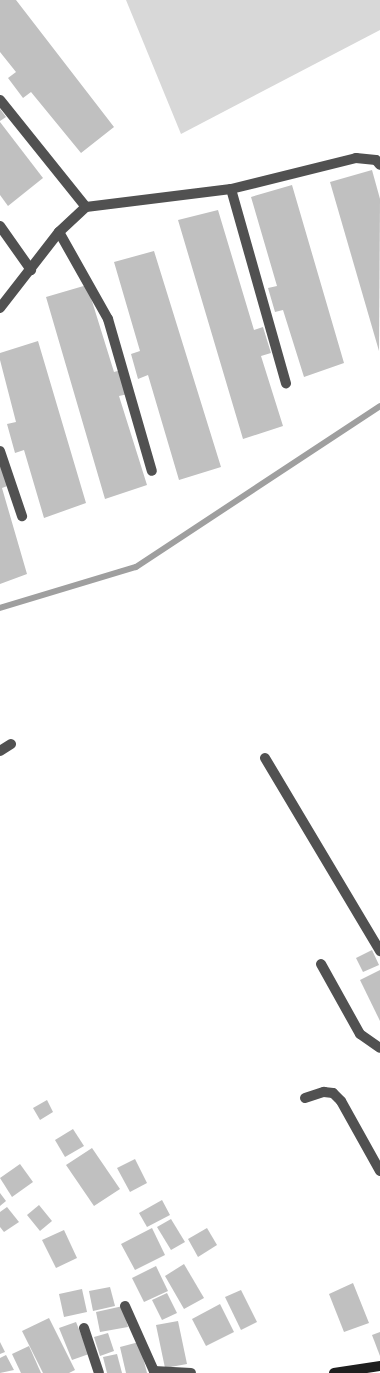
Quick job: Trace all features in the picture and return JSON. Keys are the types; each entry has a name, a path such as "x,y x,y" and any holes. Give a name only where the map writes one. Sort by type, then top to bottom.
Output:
{"main road":[{"path":"334,1373 380,1366"}],"street":[{"path":"0,100 86,207"},
{"path":"0,308 59,232 86,207 231,189 356,158 376,160 380,165"},
{"path":"231,189 286,383"},
{"path":"0,226 31,270"},
{"path":"59,232 108,319 152,472"},
{"path":"0,451 22,516"},
{"path":"0,751 11,744"},
{"path":"265,758 380,951"},
{"path":"321,964 360,1034 380,1048"},
{"path":"305,1098 324,1092 334,1093 341,1101 380,1171"},
{"path":"125,1306 154,1371 191,1373"},
{"path":"84,1328 99,1373"}],"shaded area":[{"path":"126,0 380,0 380,30 181,134"}],"building":[{"path":"0,0 16,0 114,127 81,153 31,92 23,98 8,78 16,72 0,52"},
{"path":"0,109 6,117 0,121"},
{"path":"0,122 43,178 8,206 0,195"},
{"path":"372,170 380,199 379,351 330,182"},
{"path":"292,185 344,363 304,377 283,310 275,312 268,288 277,286 251,197"},
{"path":"218,210 254,330 263,327 271,353 261,356 283,426 243,439 178,220"},
{"path":"154,251 221,467 179,480 148,375 138,379 131,354 140,351 114,262"},
{"path":"87,285 114,372 121,370 128,394 119,396 147,485 105,499 46,297"},
{"path":"38,341 86,503 44,518 24,450 15,453 7,424 16,422 0,360 0,353"},
{"path":"0,459 10,485 2,488 27,574 0,584"},
{"path":"372,950 379,965 363,972 356,958"},
{"path":"380,970 380,1021 360,980"},
{"path":"47,1100 53,1112 40,1120 33,1108"},
{"path":"73,1129 84,1146 65,1157 55,1140"},
{"path":"92,1148 120,1189 94,1206 66,1165"},
{"path":"135,1159 147,1183 130,1192 117,1168"},
{"path":"20,1164 33,1182 12,1197 0,1178"},
{"path":"0,1193 6,1201 0,1206"},
{"path":"162,1200 170,1215 147,1227 139,1213"},
{"path":"39,1205 52,1221 40,1231 27,1215"},
{"path":"7,1207 19,1222 4,1232 0,1227 0,1212"},
{"path":"171,1219 185,1242 171,1250 157,1227"},
{"path":"152,1228 165,1255 135,1270 121,1244"},
{"path":"207,1228 217,1245 198,1257 188,1239"},
{"path":"64,1230 77,1258 56,1268 42,1240"},
{"path":"184,1264 204,1298 184,1309 165,1276"},
{"path":"156,1266 168,1291 144,1302 132,1278"},
{"path":"353,1283 369,1323 344,1332 329,1294"},
{"path":"110,1287 115,1306 93,1311 89,1291"},
{"path":"82,1289 87,1312 64,1317 59,1294"},
{"path":"241,1290 257,1322 241,1330 225,1297"},
{"path":"167,1293 177,1313 162,1320 152,1300"},
{"path":"220,1304 234,1332 206,1346 192,1319"},
{"path":"123,1306 128,1327 100,1332 96,1312"},
{"path":"49,1318 75,1370 69,1373 43,1373 22,1331"},
{"path":"178,1321 187,1364 165,1368 156,1325"},
{"path":"76,1322 89,1354 72,1360 59,1328"},
{"path":"380,1332 380,1356 372,1335"},
{"path":"108,1333 114,1351 100,1356 94,1337"},
{"path":"0,1342 5,1352 0,1354"},
{"path":"139,1342 147,1373 126,1373 120,1347"},
{"path":"29,1346 41,1373 21,1373 12,1354"},
{"path":"117,1354 122,1373 107,1373 103,1357"},
{"path":"6,1355 14,1370 0,1373 0,1358"}],"waterway":[{"path":"0,608 136,567 380,406"}]}
